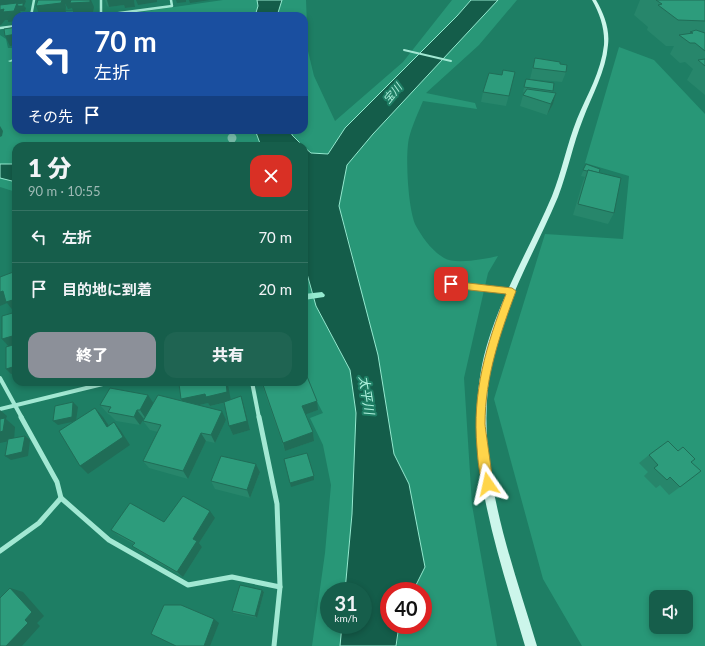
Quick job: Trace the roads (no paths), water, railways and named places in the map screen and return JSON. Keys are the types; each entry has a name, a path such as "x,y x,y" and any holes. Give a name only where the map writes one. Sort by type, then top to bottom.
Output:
{"street":[{"path":"32,12 34,0"},
{"path":"100,0 101,12"},
{"path":"129,12 172,6 171,0"},
{"path":"531,646 501,539 484,470 480,424 484,379 494,336 512,291 555,196 606,51 605,21 594,0"},
{"path":"0,28 12,26"},
{"path":"451,284 512,291"},
{"path":"0,378 17,406 57,482 60,498 109,540 188,585 232,577 280,587"},
{"path":"0,410 95,386"},
{"path":"253,386 277,504 280,587 274,646"},
{"path":"0,551 39,524 60,498"}],"lane":[{"path":"404,50 451,61"}],"water":[{"path":"257,0 282,0 278,12 256,12 258,6"},
{"path":"471,0 498,0 373,134 347,165 339,206 378,355 394,454 409,484 425,567 418,582 380,582 380,634 398,634 396,646 340,646 341,634 372,634 372,582 346,582 352,514 356,413 350,370 316,306 308,277 308,150 311,153 328,154 345,128 457,16"},
{"path":"256,134 292,134 299,142 260,142"},
{"path":"0,164 12,164 12,181 0,178"}],"waterway":[{"path":"308,297 322,295"}],"water label":[{"name":"宝川","path":"392,93"},
{"name":"太平川","path":"367,395"}]}
